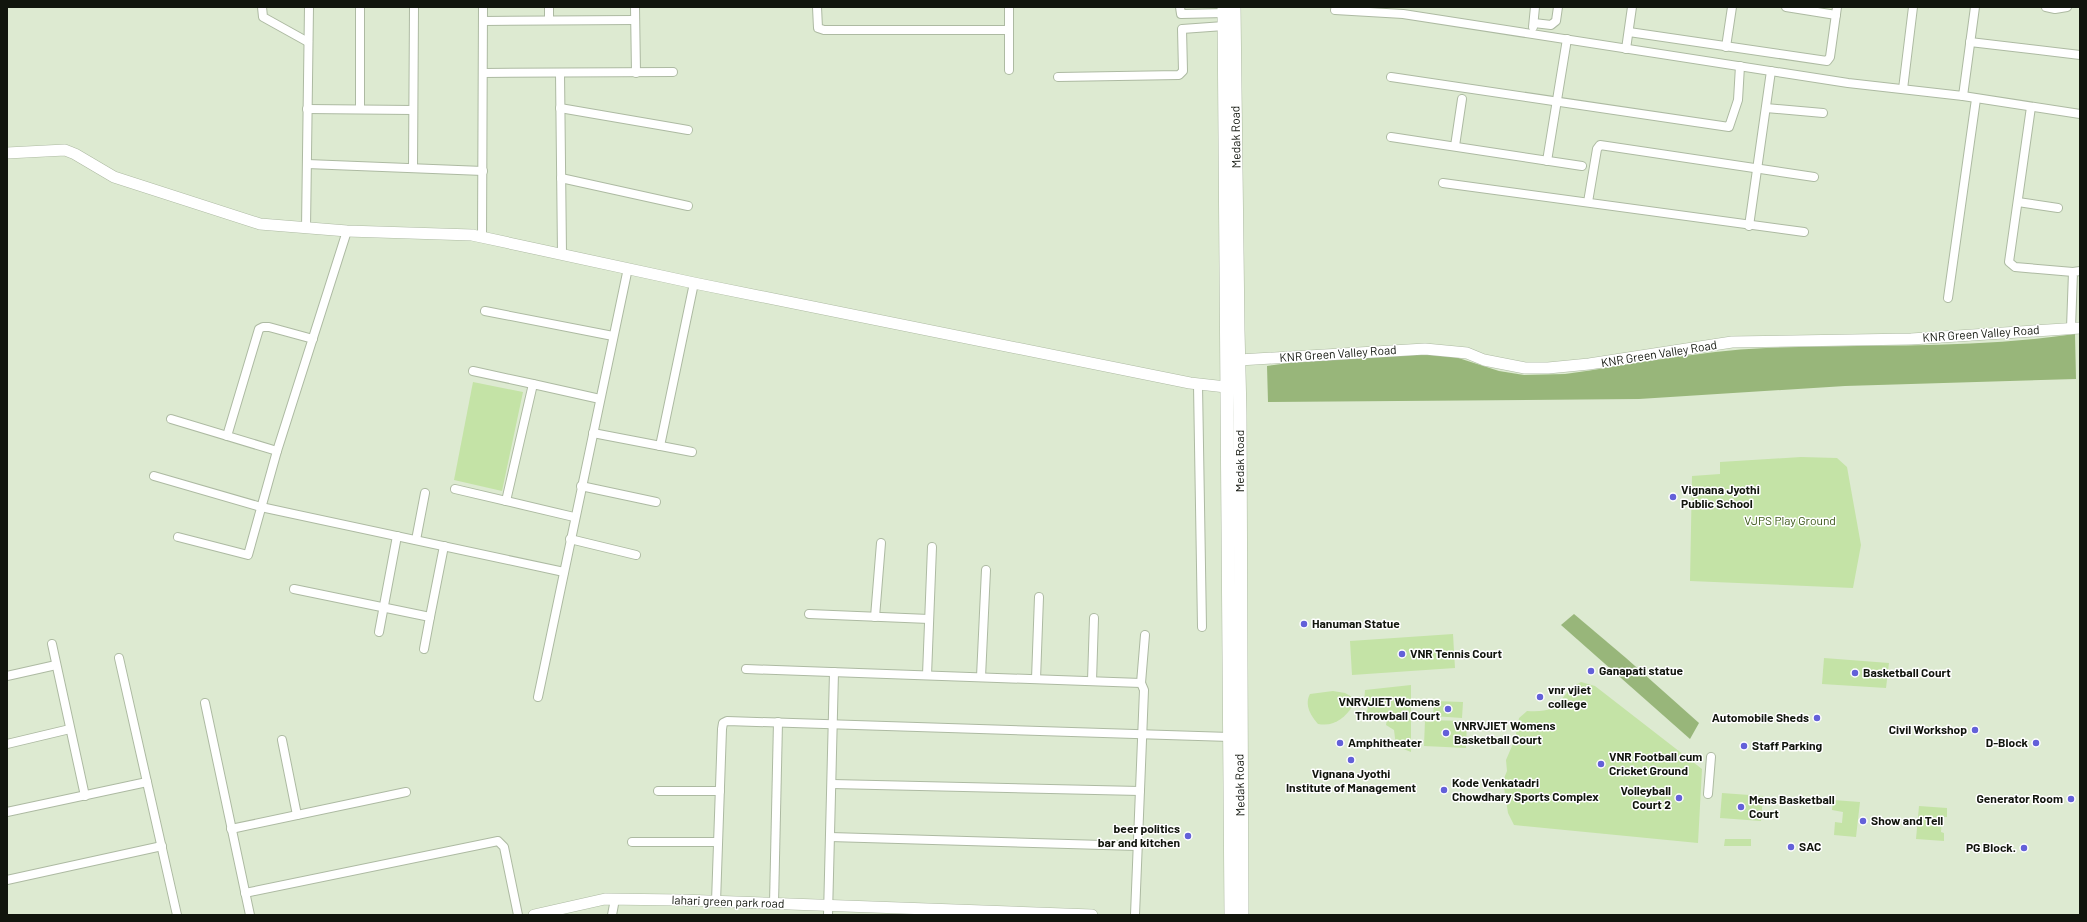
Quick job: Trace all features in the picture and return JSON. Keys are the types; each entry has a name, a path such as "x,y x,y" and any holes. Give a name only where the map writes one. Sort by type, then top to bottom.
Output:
{"main road":[{"name":"Medak Road","path":"1227,13 1231,183 1239,360 1242,915"},
{"name":"Medak Road","path":"1227,13 1231,183 1226,387 1232,915"}],"street":[{"path":"262,7 263,17 308,42"},
{"path":"306,228 309,7"},
{"path":"360,7 360,109"},
{"path":"413,168 414,7"},
{"path":"482,237 483,7"},
{"path":"549,7 549,20"},
{"path":"635,7 636,73"},
{"path":"817,7 818,28 824,30 1009,30"},
{"path":"1009,7 1009,70"},
{"path":"1532,34 1536,7"},
{"path":"1534,23 1551,25 1556,21 1558,7"},
{"path":"1626,49 1632,7"},
{"path":"1726,47 1732,7"},
{"path":"1629,32 1827,61 1830,57 1836,11 1786,7"},
{"path":"1902,89 1913,7"},
{"path":"1963,96 1975,7"},
{"path":"2046,7 2055,9 2067,7"},
{"path":"1335,10 1403,14 1771,71 1963,96 2080,114"},
{"path":"1058,77 1179,75 1183,71 1180,11 1227,13"},
{"path":"1182,29 1227,13"},
{"path":"483,21 635,20"},
{"path":"1547,160 1567,39"},
{"path":"1970,42 2080,55"},
{"path":"1391,77 1728,127 1738,100 1740,66"},
{"path":"1749,226 1771,71"},
{"path":"483,73 673,72"},
{"path":"560,73 562,254"},
{"path":"1455,146 1462,99"},
{"path":"1948,298 1976,99"},
{"path":"2032,107 2009,262 2012,266 2076,271 2076,328"},
{"path":"560,108 688,130"},
{"path":"1766,108 1823,113"},
{"path":"308,109 413,110"},
{"path":"1391,137 1582,166"},
{"path":"1588,202 1597,149 1600,145 1814,176"},
{"path":"7,153 65,150 124,181 260,224 347,231 460,234 482,237 694,283 1198,384 1226,387"},
{"path":"307,164 483,171"},
{"path":"561,178 688,206"},
{"path":"1443,183 1588,202 1749,226 1804,232"},
{"path":"2018,202 2058,208"},
{"path":"178,537 248,555 277,451 347,231"},
{"path":"538,697 574,517 628,268"},
{"path":"660,446 694,283"},
{"path":"485,310 613,336"},
{"path":"227,436 259,329 263,326 269,327 312,340"},
{"name":"KNR Green Valley Road","path":"1239,360 1425,349 1467,353 1484,360 1525,368 1548,368 1589,364 1732,342 1911,339 2076,328"},
{"path":"473,371 600,399"},
{"path":"506,501 533,384"},
{"path":"1198,384 1202,627"},
{"path":"171,419 277,451"},
{"path":"593,433 692,452"},
{"path":"154,476 261,507 564,572"},
{"path":"581,486 656,502"},
{"path":"455,489 574,517"},
{"path":"416,540 426,493"},
{"path":"379,632 397,536"},
{"path":"570,540 636,555"},
{"path":"875,617 881,543"},
{"path":"424,649 444,546"},
{"path":"927,675 932,547"},
{"path":"981,677 986,570"},
{"path":"294,590 430,617"},
{"path":"1036,679 1039,596"},
{"path":"809,614 929,619"},
{"path":"1092,681 1094,618"},
{"path":"1135,915 1144,690 1141,683 1145,636"},
{"path":"52,644 84,796"},
{"path":"119,658 177,915"},
{"path":"7,676 56,665"},
{"path":"746,669 1141,683"},
{"path":"828,911 834,672"},
{"path":"205,703 250,915"},
{"path":"716,902 723,724 733,721 778,722 1230,737"},
{"path":"774,904 778,722"},
{"path":"7,744 70,729"},
{"path":"282,740 297,816"},
{"path":"1708,794 1711,757"},
{"path":"7,812 147,782"},
{"path":"832,784 1140,791"},
{"path":"658,791 720,791"},
{"path":"231,829 406,792"},
{"path":"830,837 1138,846"},
{"path":"245,893 498,840 504,847 518,915"},
{"path":"632,842 718,842"},
{"path":"7,880 162,846"},
{"path":"612,915 615,899"},
{"name":"lahari green park road","path":"534,915 595,901 615,899 774,904 828,911 1092,915"}],"green space":[{"path":"2075,334 2076,379 1845,386 1639,399 1268,402 1267,366 1289,363 1410,355 1449,355 1499,371 1524,375 1565,374 1690,355 1766,348 1960,344 2037,339"},
{"path":"473,382 523,392 502,491 454,480"},
{"name":"VJPS Play Ground","path":"1801,457 1837,458 1847,467 1861,545 1853,588 1690,581 1692,476 1720,474 1720,462"},
{"path":"1574,614 1699,723 1690,739 1561,625"},
{"name":"VNR Tennis Court","path":"1453,634 1455,668 1352,675 1350,641"},
{"name":"Basketball Court","path":"1824,658 1889,663 1886,688 1822,684"},
{"name":"VNR Football cum Cricket Ground","path":"1581,682 1595,686 1702,769 1698,843 1514,825 1508,813 1503,781 1507,771 1506,760 1515,739 1519,718 1527,711 1548,710 1554,707 1567,692"},
{"path":"1411,685 1411,752 1396,746 1394,730 1386,725 1387,719 1378,716 1366,717 1368,706 1364,705 1365,690"},
{"path":"1333,691 1345,693 1352,697 1354,705 1343,718 1334,723 1324,725 1318,724 1309,710 1308,698 1310,694"},
{"name":"VNRVJIET Womens Throwball Court","path":"1434,701 1463,702 1462,718 1433,716"},
{"name":"VNRVJIET Womens Basketball Court","path":"1425,720 1467,721 1466,748 1424,746"},
{"name":"Mens Basketball Court","path":"1722,793 1763,796 1761,821 1720,818"},
{"path":"1833,800 1860,802 1856,837 1834,835 1835,822 1842,823 1843,812 1832,810"},
{"path":"1919,806 1947,808 1947,817 1942,817 1941,832 1944,833 1944,841 1916,839"},
{"path":"1725,839 1751,839 1751,846 1724,846"}],"place":[{"name":"Vignana Jyothi Public School","path":"1673,497"},
{"name":"Hanuman Statue","path":"1304,624"},
{"name":"VNR Tennis Court","path":"1402,654"},
{"name":"Ganapati statue","path":"1591,671"},
{"name":"Basketball Court","path":"1855,673"},
{"name":"vnr vjiet college","path":"1540,697"},
{"name":"VNRVJIET Womens Throwball Court","path":"1448,709"},
{"name":"Automobile Sheds","path":"1817,718"},
{"name":"Civil Workshop","path":"1975,730"},
{"name":"VNRVJIET Womens Basketball Court","path":"1446,733"},
{"name":"Amphitheater","path":"1340,743"},
{"name":"D-Block","path":"2036,743"},
{"name":"Staff Parking","path":"1744,746"},
{"name":"Vignana Jyothi Institute of Management","path":"1351,760"},
{"name":"VNR Football cum Cricket Ground","path":"1601,764"},
{"name":"Kode Venkatadri Chowdhary Sports Complex","path":"1444,790"},
{"name":"Volleyball Court 2","path":"1679,798"},
{"name":"Generator Room","path":"2071,799"},
{"name":"Mens Basketball Court","path":"1741,807"},
{"name":"Show and Tell","path":"1863,821"},
{"name":"beer politics bar and kitchen","path":"1188,836"},
{"name":"SAC","path":"1791,847"},
{"name":"PG Block.","path":"2024,848"}]}
